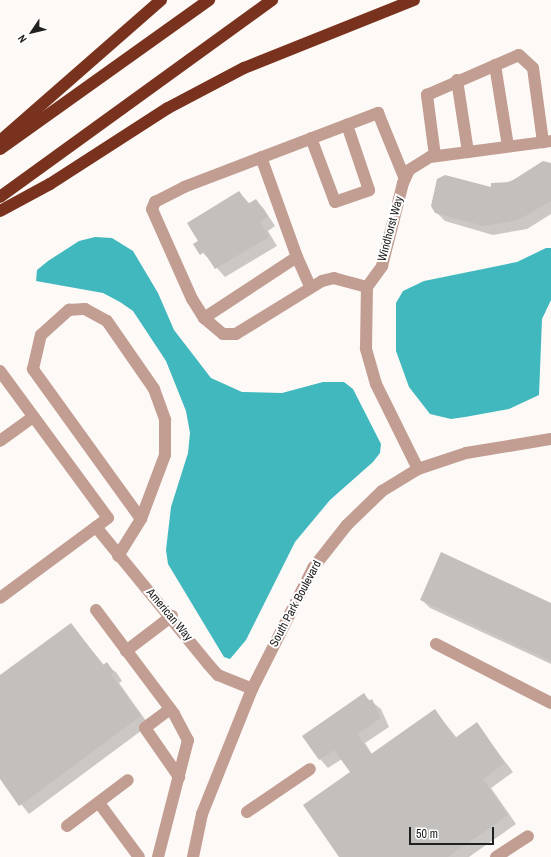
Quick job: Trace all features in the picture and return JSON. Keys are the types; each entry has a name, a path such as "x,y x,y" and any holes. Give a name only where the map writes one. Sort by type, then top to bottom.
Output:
{"highway":[{"path":"0,141 161,0"},
{"path":"0,149 209,0"},
{"path":"0,197 272,0"},
{"path":"0,211 50,184 168,108 244,68 414,0"}],"street":[{"path":"435,156 427,94 519,55 533,68 547,141"},
{"path":"495,65 508,146"},
{"path":"457,80 468,152"},
{"path":"405,179 378,113 184,187 155,202 152,209 192,299 204,318 223,334 236,334 310,286 334,278 367,287 366,348 372,370 394,427 418,469"},
{"path":"311,138 335,202 369,190 347,125"},
{"name":"Windhorst Way","path":"367,287 382,266 405,179 417,162 435,156 547,141"},
{"path":"261,157 297,256 310,286"},
{"path":"204,318 297,256"},
{"path":"118,556 141,518 165,455 165,420 154,390 107,321 85,309 70,310 41,335 33,369 141,518"},
{"path":"0,371 108,518 0,598"},
{"path":"0,441 33,417"},
{"name":"South Park Boulevard","path":"193,857 202,814 252,689 313,568 348,525 382,491 418,469 466,453 551,439"},
{"name":"American Way","path":"96,527 118,556 172,616 218,675 252,689"},
{"path":"96,610 170,709 188,740 158,857"},
{"path":"126,650 172,616"},
{"path":"436,644 551,703"},
{"path":"170,709 145,728 179,777"},
{"path":"247,812 310,769"},
{"path":"67,826 128,780"},
{"path":"99,803 139,857"},
{"path":"496,857 528,836"}],"water":[{"path":"95,237 112,238 133,251 158,293 174,330 211,378 242,392 282,393 323,382 344,382 353,389 381,444 380,453 373,462 330,500 295,542 246,640 230,659 224,657 168,564 166,550 171,507 188,453 190,433 186,411 166,361 133,311 120,302 103,293 36,281 37,270 48,261 79,241"},
{"path":"546,248 551,248 551,300 542,319 539,395 509,409 465,417 451,419 430,414 409,387 396,351 396,303 403,291 424,281 517,262"}],"building":[{"path":"543,161 551,163 551,201 518,220 484,226 435,213 431,206 437,179 445,175 491,187 491,183 510,182"},
{"path":"239,191 248,204 256,199 268,217 260,222 269,237 215,269 204,252 200,255 193,244 198,241 187,223"},
{"path":"441,552 551,603 551,661 420,600"},
{"path":"71,623 103,665 107,662 114,672 111,674 141,716 19,806 0,779 0,675"},
{"path":"364,693 369,701 372,699 381,718 357,734 371,754 435,709 455,738 477,722 505,763 483,779 508,815 448,857 339,857 303,805 350,772 334,750 319,760 302,736"}]}
